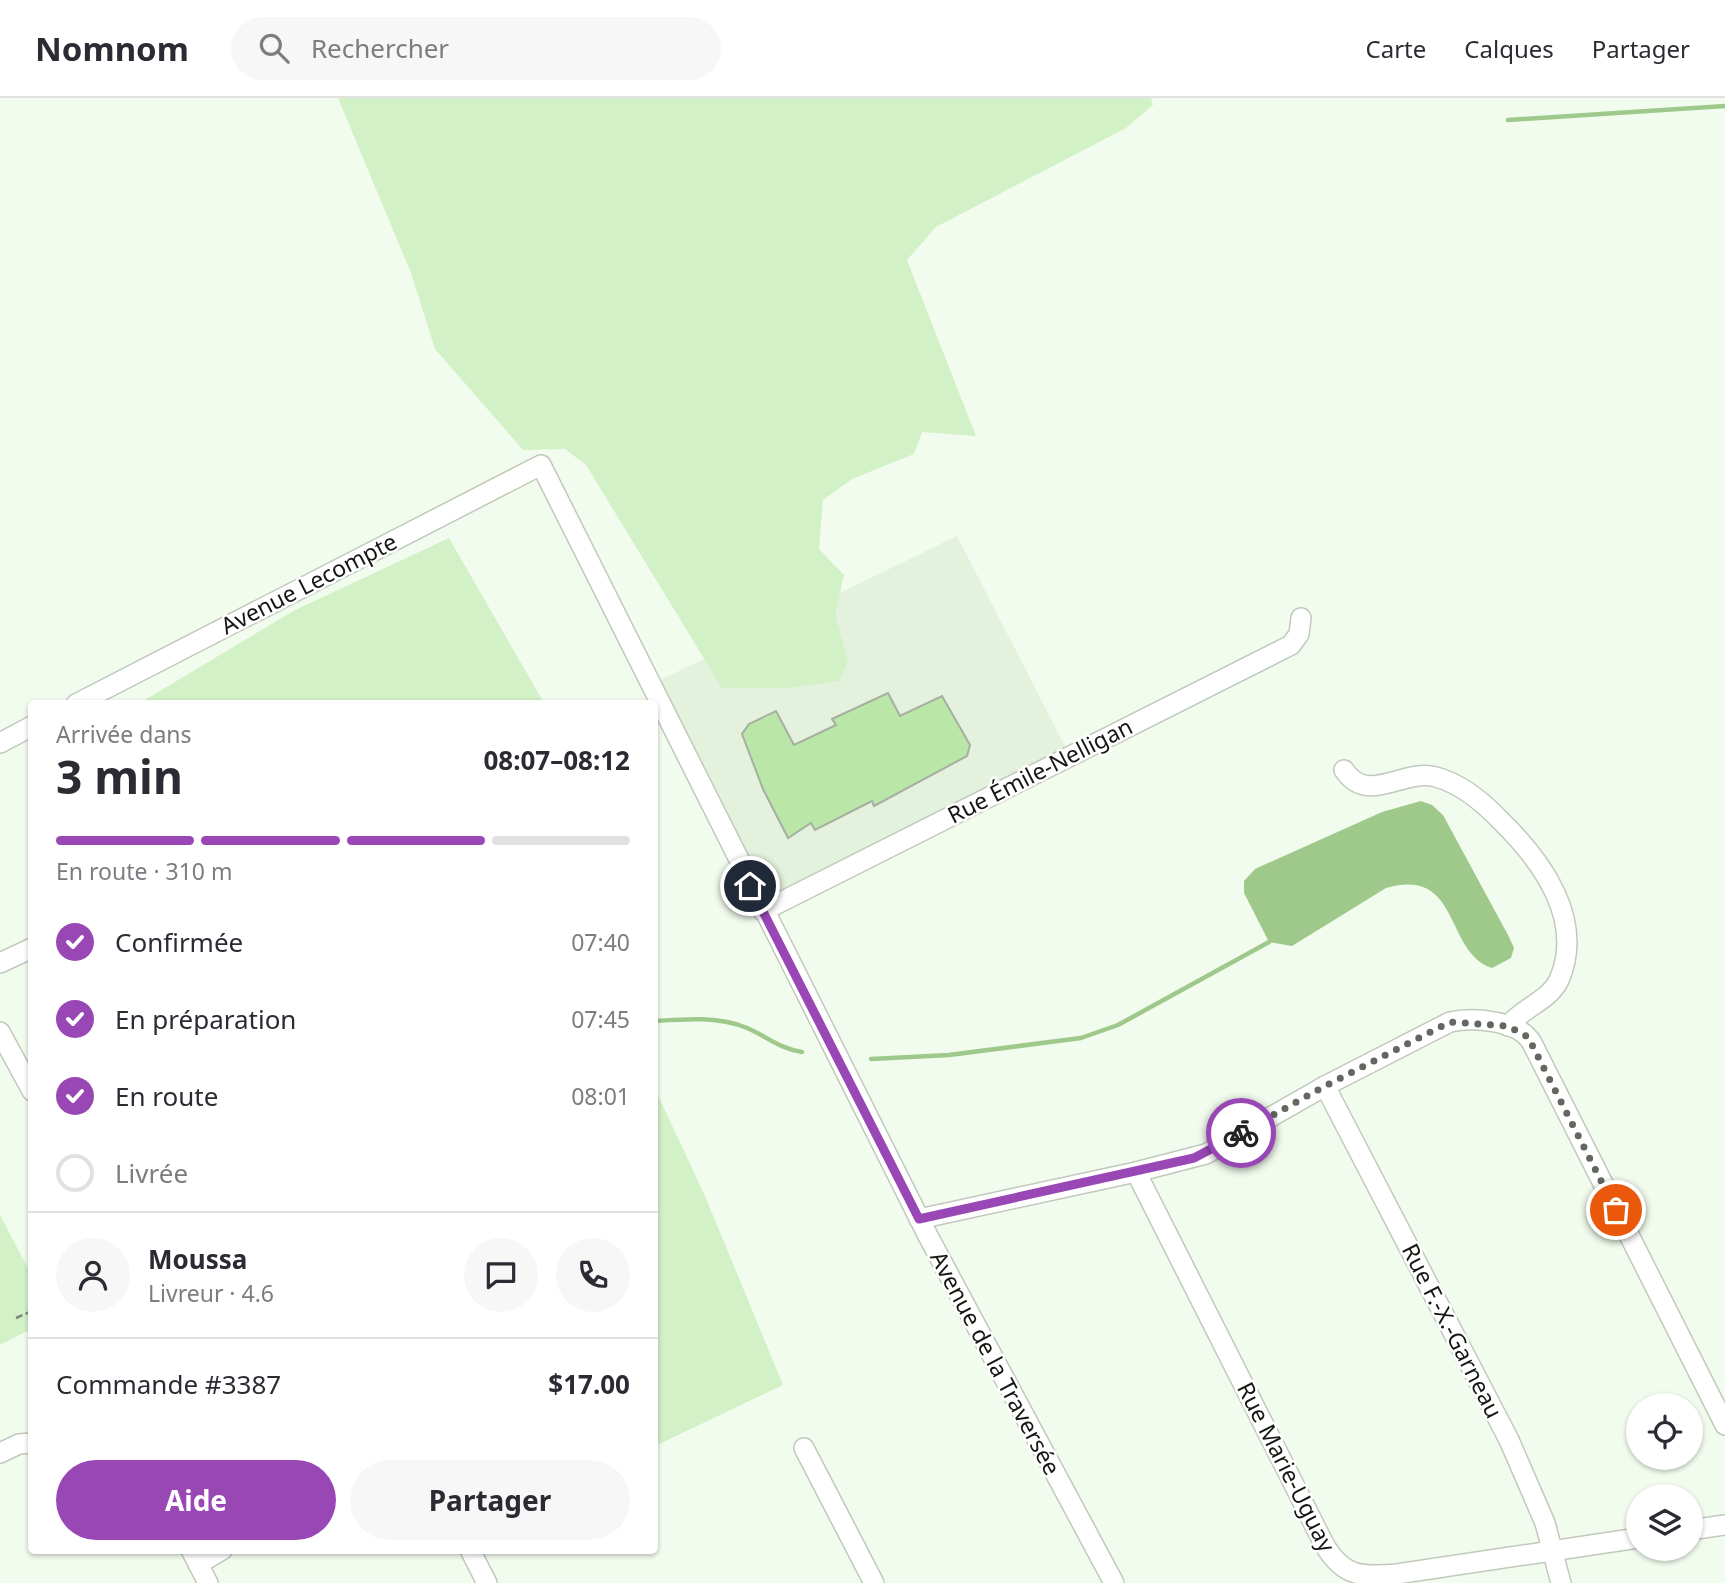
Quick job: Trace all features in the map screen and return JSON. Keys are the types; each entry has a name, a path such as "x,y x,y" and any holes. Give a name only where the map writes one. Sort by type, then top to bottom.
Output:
{"street":[{"name":"Avenue Lecompte","path":"84,700 541,465"},
{"name":"Avenue de la Traversée","path":"541,465 657,700"},
{"name":"Rue Émile-Nelligan","path":"762,911 1291,645 1299,634 1301,618"},
{"name":"Avenue de la Traversée","path":"658,701 919,1219 1114,1583"},
{"path":"0,743 28,728"},
{"path":"1344,770 1356,784 1367,787 1427,775 1456,785 1487,806 1536,858 1562,909 1566,930 1565,957 1557,984 1508,1026"},
{"path":"0,963 28,950"},
{"path":"919,1219 1206,1154 1325,1086 1450,1022 1508,1026 1523,1032 1532,1043 1725,1425"},
{"path":"0,1032 28,1084"},
{"name":"Rue F.-X.-Garneau","path":"1325,1086 1509,1440 1545,1523 1562,1583"},
{"name":"Rue Marie-Uguay","path":"1136,1172 1318,1531 1339,1566 1361,1575 1397,1574 1626,1540"},
{"path":"0,1453 19,1444 28,1443"},
{"path":"804,1448 874,1583"},
{"path":"1703,1528 1725,1525"},
{"path":"472,1554 487,1583"},
{"path":"194,1557 208,1583"}],"path":[{"path":"16,1318 28,1313"}],"shaded area":[{"path":"338,98 1151,98 1153,105 1126,128 936,227 907,260 976,436 922,432 914,454 852,479 823,500 819,549 844,575 835,615 848,661 839,681 788,688 722,688 586,465 565,449 523,450 435,349 411,273"},
{"path":"957,536 1070,756 763,911 650,685"},
{"path":"449,538 542,700 145,700 293,611"},
{"path":"1421,801 1432,805 1443,815 1508,935 1514,948 1511,958 1492,968 1477,959 1466,946 1440,899 1427,889 1410,884 1386,888 1292,946 1269,942 1244,893 1244,881 1255,869 1382,812"},
{"path":"658,1095 705,1196 783,1385 658,1445"},
{"path":"0,1215 28,1268 28,1331 0,1345"}],"building":[{"path":"888,693 900,716 942,696 970,745 967,756 874,806 872,801 815,830 811,823 788,838 763,789 742,734 749,724 776,711 794,745 836,725 832,719"}],"waterway":[{"path":"1508,120 1725,106"},
{"path":"871,1059 949,1055 1081,1038 1118,1025 1269,942"},
{"path":"658,1021 701,1019 736,1024 780,1045 802,1052"}],"way so far":[{"path":"1241,1133 1325,1086 1450,1022 1467,1021 1508,1026 1516,1028 1528,1037 1616,1210"}],"route":[{"path":"750,886 919,1219 1194,1158 1206,1154 1241,1133"}]}
